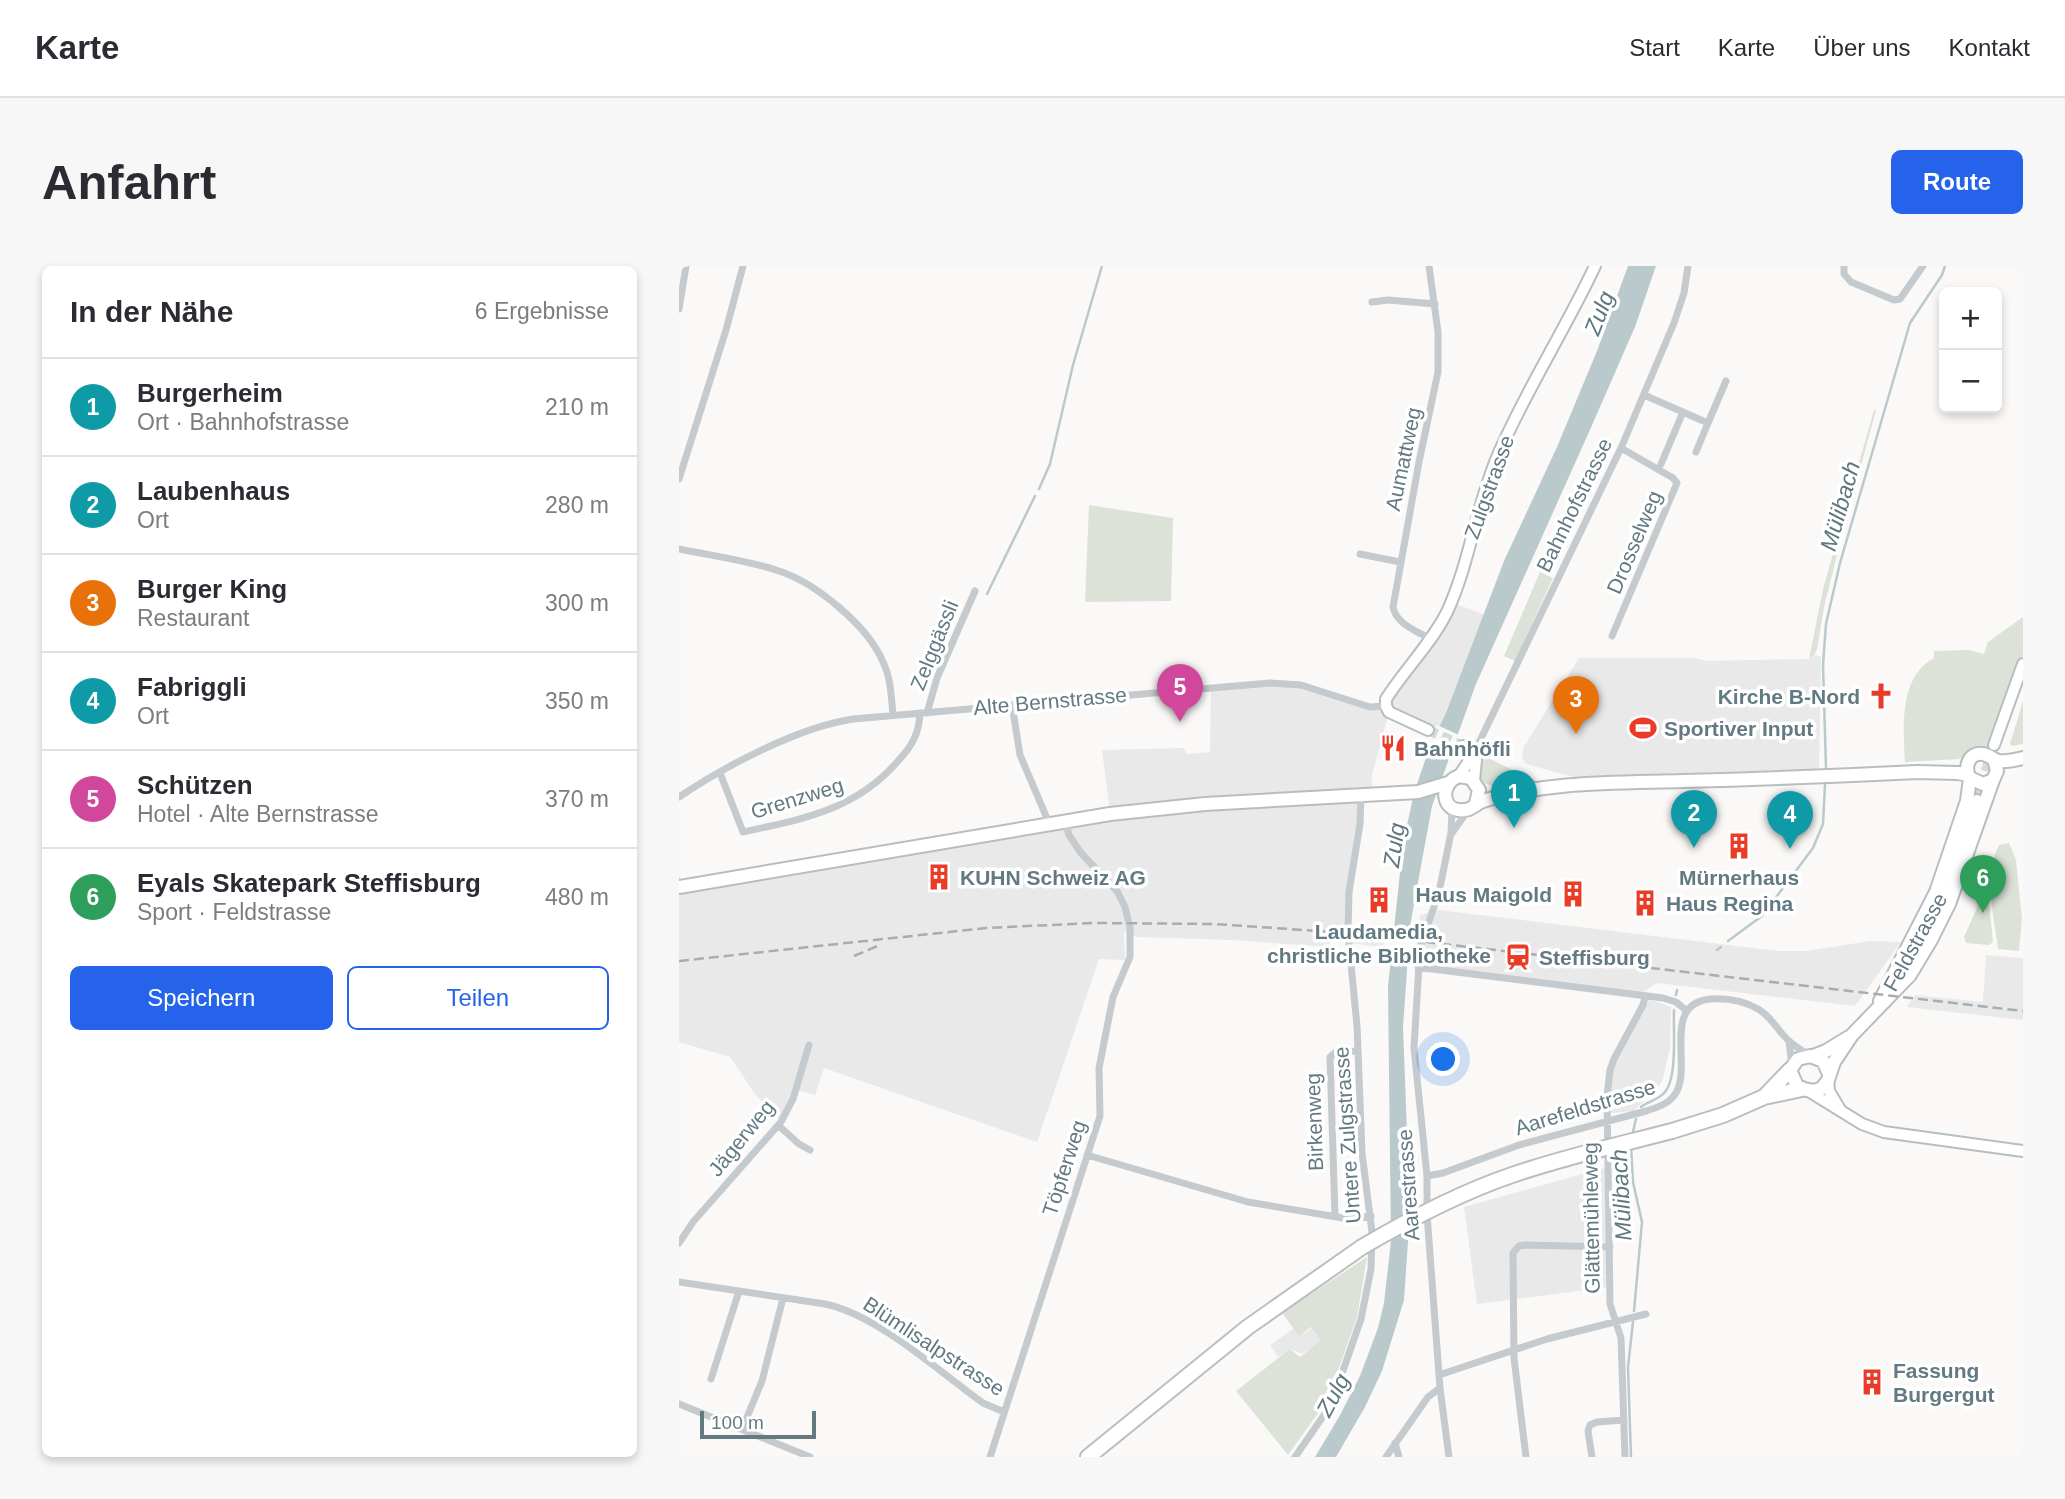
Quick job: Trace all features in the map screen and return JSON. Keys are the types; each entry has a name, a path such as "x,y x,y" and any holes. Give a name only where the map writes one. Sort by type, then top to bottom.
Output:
{"highway":[{"path":"1764,1097 1791,1068"},
{"path":"1088,1457 1248,1327 1362,1247 1430,1210 1499,1180 1563,1159 1672,1131 1723,1115 1764,1097 1805,1090"}],"main road":[{"path":"1877,1008 1936,892 1967,801 1968,772 1974,755 1981,754 2006,761 2023,758"},
{"path":"1877,1008 1910,975 1936,930 1963,867 1995,777 1997,766 1994,759"},
{"path":"1968,772 1975,783 1983,784 2023,766"},
{"path":"1413,792 1446,802 1460,811 1503,794 1573,785 1968,772"},
{"path":"679,887 1065,820 1170,807 1413,792 1467,777 1476,784 1503,794"},
{"path":"1446,802 1445,789 1451,781"},
{"path":"1473,806 1479,793 1476,784"},
{"name":"Feldstrasse","path":"1829,1077 1834,1062 1852,1035 1877,1008"},
{"name":"Feldstrasse","path":"1812,1056 1852,1035"},
{"path":"1812,1056 1823,1061 1829,1077 1819,1089 1805,1090 1795,1083 1791,1068 1798,1059 1812,1056"}],"street":[{"path":"679,309 686,266"},
{"path":"679,479 726,330 743,266"},
{"name":"Aumattweg","path":"1429,266 1439,345 1438,372 1393,603 1394,613 1406,625 1430,639"},
{"name":"Zulgstrasse","path":"1386,706 1387,697 1430,639 1451,602 1497,456 1595,266"},
{"name":"Bahnhofstrasse","path":"1474,753 1621,448 1680,306 1688,266"},
{"path":"1844,266 1844,274 1851,282 1894,300 1900,299 1923,266"},
{"path":"1372,302 1388,300 1435,304"},
{"path":"1696,452 1726,381"},
{"path":"1644,395 1709,423"},
{"path":"1661,464 1683,412"},
{"name":"Drosselweg","path":"1612,636 1677,483 1674,478 1621,448"},
{"path":"679,549 782,571 825,597 858,626 877,649 887,670 893,714"},
{"path":"1360,554 1400,562"},
{"name":"Zelggässli","path":"923,713 975,591"},
{"path":"1994,745 2023,664"},
{"name":"Alte Bernstrasse","path":"679,797 792,736 821,725 893,714 1282,683 1318,689 1370,707 1386,706 1392,714 1429,730"},
{"path":"1012,705 1020,755 1048,823"},
{"name":"Grenzweg","path":"720,773 743,832 792,822 854,800 884,778 911,747 923,713"},
{"path":"1462,746 1474,753 1476,784"},
{"path":"1451,781 1474,753"},
{"name":"Untere Zulgstrasse","path":"1295,1457 1306,1444 1333,1395 1361,1319 1371,1269 1371,1216 1362,1153 1358,1051 1348,926 1350,881 1360,824 1361,795"},
{"name":"Feldstrasse","path":"1877,1008 1906,968 1934,916 1977,800"},
{"path":"1446,802 1451,833"},
{"path":"1451,833 1473,806"},
{"name":"Töpferweg","path":"990,1457 1100,1116 1098,1075 1113,997 1130,957 1131,934 1127,912 1117,891 1081,853 1069,835 1065,820"},
{"name":"Aarestrasse","path":"1449,1457 1440,1388 1427,1176 1413,1048 1423,933 1433,912 1451,833"},
{"path":"1418,967 1669,1000 1687,1011 1696,1003 1706,1000 1747,1004 1765,1013 1789,1042 1812,1056"},
{"name":"Glättemühleweg","path":"1625,1457 1621,1338 1610,1304 1607,1096 1610,1070 1645,997"},
{"name":"Aarefeldstrasse","path":"1427,1176 1443,1173 1519,1145 1643,1112 1665,1103 1679,1088 1681,1027 1687,1011"},
{"path":"1789,1042 1791,1068"},
{"name":"Jägerweg","path":"679,1243 692,1223 778,1125 793,1099 809,1045"},
{"name":"Birkenweg","path":"1335,1216 1330,1058 1336,1052 1358,1051"},
{"path":"1829,1077 1829,1091 1841,1111"},
{"path":"1805,1090 1862,1124 1884,1132 2023,1151"},
{"path":"778,1125 810,1150"},
{"path":"1087,1155 1238,1200 1357,1219 1371,1216"},
{"path":"1526,1457 1514,1350 1511,1259 1515,1249 1525,1245 1610,1247"},
{"name":"Blümlisalpstrasse","path":"679,1282 837,1306 855,1313 983,1403 1004,1412"},
{"path":"711,1379 739,1291"},
{"path":"742,1429 762,1381 783,1298"},
{"path":"1439,1375 1615,1320 1646,1314"},
{"path":"1386,1457 1429,1395 1440,1388"},
{"path":"679,1404 810,1457"},
{"path":"1592,1457 1588,1431 1590,1425 1624,1420"},
{"path":"1395,1443 1399,1457"}],"shaded area":[{"path":"1628,266 1656,266 1635,327 1476,684 1432,806 1410,926 1403,1027 1410,1212 1404,1300 1382,1371 1365,1407 1336,1457 1315,1457 1360,1376 1378,1328 1384,1303 1391,1241 1388,986 1403,844 1414,793 1431,743 1446,713 1504,561 1557,447 1597,351"},
{"path":"1874,410 1824,607 1817,649 1809,659 1823,589"},
{"path":"1089,505 1173,518 1171,601 1085,602"},
{"path":"1540,572 1553,578 1515,661 1504,656"},
{"path":"1451,602 1485,615 1446,713 1436,733 1389,712 1372,775 1372,795 1361,795 1349,926 1386,924 1383,947 1331,941 1328,947 1137,937 1124,932 1125,960 1099,959 1037,1142 824,1068 815,1095 796,1090 781,1122 755,1094 730,1057 679,1042 679,874 683,886 1110,813 1102,750 1184,748 1187,754 1210,752 1211,688 1290,683 1370,707 1385,706"},
{"path":"2023,617 2023,655 2008,687 1988,747 1970,749 1959,759 1905,762 1904,719 1909,690 1914,677 1934,658 1934,651 1969,650 1984,654 1988,642"},
{"path":"1815,655 1821,657 1819,769 1573,777 1526,764 1522,757 1523,748 1579,658 1695,658 1707,661 1810,659"},
{"path":"2023,701 2023,744 2012,746 2010,744"},
{"path":"1484,756 1538,782 1492,788 1479,777"},
{"path":"2009,843 2016,860 2022,919 2019,951 1998,949 1991,896 1994,857 1999,845"},
{"path":"1988,893 1993,942 1989,945 1966,943 1964,937 1983,894"},
{"path":"1438,910 1778,951 1807,951 1870,941 1901,942 1855,1006 1657,983 1637,996 1424,972 1416,951 1420,915"},
{"path":"1986,955 2023,958 2023,1020 1907,1007 1915,995 1983,1002"},
{"path":"1649,999 1671,1007 1670,1048 1662,1082 1634,1111 1611,1113 1609,1086 1613,1069"},
{"path":"1608,1167 1610,1287 1477,1304 1464,1207"},
{"path":"1367,1257 1357,1317 1340,1365 1319,1412 1288,1455 1236,1391 1290,1349 1300,1357 1321,1340 1311,1327 1299,1336 1282,1313"},
{"path":"1297,1326 1303,1334 1312,1328 1322,1340 1302,1354 1291,1349 1278,1357 1270,1345"}],"pier":[{"path":"1437,725 1461,736 1455,752 1429,740"},
{"path":"1389,934 1413,937 1411,950 1388,948"}],"waterway":[{"path":"1039,489 1050,464 1073,365 1102,266"},
{"name":"Mülibach","path":"1826,768 1823,665 1826,624 1840,563 1910,323 1942,275 1945,266"},
{"path":"987,594 1035,496"},
{"name":"Mülibach","path":"1728,941 1762,916 1813,848 1823,824 1825,785"},
{"name":"Mülibach","path":"1717,950 1721,947"},
{"name":"Mülibach","path":"1676,995 1677,990"},
{"name":"Mülibach","path":"1641,1107 1662,1095 1668,1086 1673,1066 1674,1010"},
{"name":"Mülibach","path":"1632,1136 1636,1119"},
{"name":"Mülibach","path":"1631,1146 1633,1182 1642,1222 1634,1311"},
{"name":"Mülibach","path":"1631,1457 1628,1367 1633,1322"}],"tunnel":[{"path":"1428,730 1463,746"},
{"path":"1977,800 1994,745"}],"railway":[{"path":"679,961 986,928 1093,923 1215,924 1348,933 2023,1011"},
{"path":"854,956 880,945"}],"place":[{"name":"Kirche B-Nord","path":"1881,696"},
{"name":"Schützen","path":"1180,722"},
{"name":"Sportiver Input","path":"1643,728"},
{"name":"Burger King","path":"1576,734"},
{"name":"Bahnhöfli","path":"1393,748"},
{"name":"Burgerheim","path":"1514,828"},
{"name":"Mürnerhaus","path":"1739,846"},
{"name":"Laubenhaus","path":"1694,848"},
{"name":"Fabriggli","path":"1790,849"},
{"name":"KUHN Schweiz AG","path":"939,877"},
{"name":"Haus Maigold","path":"1573,894"},
{"name":"Laudamedia, christliche Bibliotheke","path":"1379,900"},
{"name":"Haus Regina","path":"1645,903"},
{"name":"Eyals Skatepark Steffisburg","path":"1983,913"},
{"name":"Steffisburg","path":"1518,957"},
{"name":"Fassung Burgergut","path":"1872,1382"}],"water label":[{"name":"Zulg","path":"1599,313"},
{"name":"Zulg","path":"1394,845"},
{"name":"Zulg","path":"1333,1395"}]}
